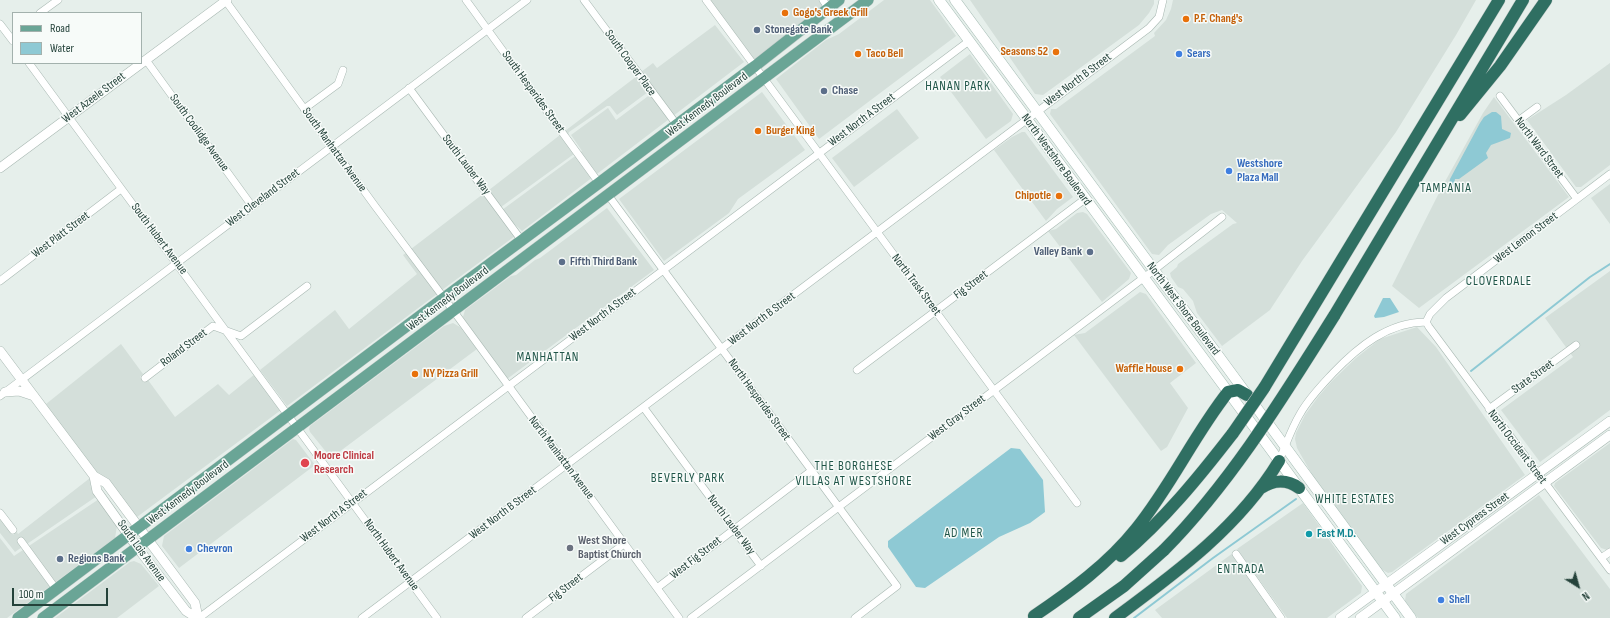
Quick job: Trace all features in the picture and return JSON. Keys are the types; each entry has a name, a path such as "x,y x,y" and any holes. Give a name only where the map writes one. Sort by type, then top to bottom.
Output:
{"highway":[{"path":"1033,617 1078,589 1136,544 1189,489 1233,432 1264,388 1499,0"},
{"path":"1080,618 1139,573 1164,550 1201,510 1235,466 1276,407 1334,316 1523,0"},
{"path":"1434,149 1452,124 1491,78 1546,0"},
{"path":"1033,617 1077,586 1114,554 1131,536 1158,500 1228,392 1238,390 1247,395"},
{"path":"1115,618 1162,584 1230,524 1260,489 1279,461"},
{"path":"1260,489 1269,484 1281,482 1291,483 1299,488"}],"main road":[{"name":"West Kennedy Boulevard","path":"18,618 26,614 56,589 139,526 755,66 826,4 839,0"},
{"name":"West Kennedy Boulevard","path":"42,618 868,0"},
{"path":"939,0 969,41"},
{"name":"North West Shore Boulevard","path":"955,0 1411,618"},
{"name":"North Westshore Boulevard","path":"969,41 1144,278"},
{"path":"608,195 605,187 631,166 646,148"},
{"path":"569,224 577,211 601,191 602,187 599,183"},
{"name":"North West Shore Boulevard","path":"1144,278 1396,618"}],"street":[{"path":"41,12 58,0"},
{"name":"West Azeele Street","path":"142,63 226,0"},
{"name":"South Manhattan Avenue","path":"226,0 331,147 444,298"},
{"name":"South Hesperides Street","path":"466,0 599,183"},
{"name":"West Cleveland Street","path":"3,394 527,0"},
{"name":"South Cooper Place","path":"584,0 676,125"},
{"name":"North Trask Street","path":"706,0 1077,504"},
{"name":"West North B Street","path":"362,618 1149,28 1159,16 1163,0"},
{"path":"0,24 12,37"},
{"name":"West North A Street","path":"198,618 969,41"},
{"name":"South Coolidge Avenue","path":"146,60 252,206"},
{"name":"South Hubert Avenue","path":"30,64 289,414"},
{"name":"West Azeele Street","path":"0,168 141,64"},
{"path":"304,109 338,84 343,70"},
{"name":"South Lauber Way","path":"409,88 522,241"},
{"name":"North Ward Street","path":"1500,96 1577,199"},
{"path":"1518,121 1537,106"},
{"name":"West Lemon Street","path":"1426,322 1430,314 1446,298 1610,174"},
{"name":"West Platt Street","path":"0,281 122,189"},
{"name":"North Hesperides Street","path":"608,195 897,586 855,618"},
{"name":"Fig Street","path":"857,370 1085,199"},
{"name":"West Gray Street","path":"691,618 1144,278 1222,217"},
{"path":"225,329 241,336 307,286"},
{"name":"North Manhattan Avenue","path":"444,298 678,618"},
{"path":"1279,461 1295,422 1306,405 1324,383 1359,348 1382,333 1408,324 1426,322"},
{"name":"North Occident Street","path":"1426,322 1537,474 1610,570"},
{"name":"Roland Street","path":"145,378 212,326 225,329"},
{"name":"State Street","path":"1489,409 1576,345"},
{"name":"South Lois Avenue","path":"0,351 94,476 106,483 139,526 195,603 198,618"},
{"path":"3,394 19,391 34,396"},
{"name":"North Lauber Way","path":"644,408 761,566"},
{"name":"North Hubert Avenue","path":"289,414 297,428 437,618"},
{"name":"West Cypress Street","path":"1340,618 1610,421"},
{"name":"West Cypress Street","path":"1360,618 1610,435"},
{"name":"West Fig Street","path":"657,588 811,471"},
{"name":"South Lois Avenue","path":"94,476 97,491 138,547 186,611 198,618"},
{"path":"0,513 13,530"},
{"path":"1456,533 1463,543"},
{"path":"21,541 56,589"},
{"name":"Fig Street","path":"526,618 624,544"},
{"path":"1601,558 1610,552"},
{"path":"1236,554 1281,618"}],"shaded area":[{"path":"710,0 819,0 824,7 754,59"},
{"path":"884,0 930,0 956,36 819,139 776,79 826,40 839,34"},
{"path":"970,0 1154,0 1154,4 1139,25 1043,95 1035,94"},
{"name":"Westshore Plaza Mall","path":"1173,0 1476,0 1396,132 1302,261 1270,310 1222,346 1197,313 1193,301 1183,289 1178,287 1170,273 1177,267 1178,264 1233,224 1237,223 1222,210 1211,214 1168,245 1159,255 1152,254 1050,114 1051,109 1056,109 1155,36 1154,33 1166,20"},
{"path":"715,25 744,62 522,231 511,221 502,210 582,151 571,135 608,108 616,120 655,91 641,72 653,63 657,68"},
{"path":"970,54 1013,114 1011,121 986,139 940,77"},
{"path":"1610,63 1610,165 1581,187 1576,187 1527,120 1566,95"},
{"path":"637,76 648,92 617,115 610,106 607,106 569,132 568,135 565,131"},
{"path":"762,92 805,150 738,199 729,213 664,261 619,199"},
{"path":"1494,97 1569,197 1419,308 1392,286 1442,187 1483,113"},
{"path":"897,109 919,138 854,187 832,158"},
{"path":"1025,132 1073,197 1057,209 1046,221 994,150 1012,137"},
{"path":"560,135 574,154 501,207 489,190"},
{"path":"1610,184 1610,224 1591,198"},
{"path":"483,194 515,236 442,290 411,249"},
{"path":"607,208 654,270 507,379 472,333 463,317 465,310 511,276 516,275 535,260 540,258"},
{"name":"Valley Bank","path":"1083,212 1087,214 1131,273 1129,279 1102,302 1048,231 1056,229 1077,213"},
{"path":"406,253 437,294 287,406 260,370 335,310 349,329 417,274 403,255"},
{"path":"1610,271 1610,410 1540,462 1501,410 1573,357 1545,318"},
{"path":"1140,292 1146,294 1196,363 1170,383 1188,408 1167,447 1161,451 1074,335 1085,333"},
{"path":"453,323 460,327 477,349 331,458 310,432 310,426 444,326"},
{"path":"1417,327 1436,347 1525,475 1392,572 1388,573 1381,569 1314,478 1297,448 1295,439 1296,433 1305,415 1318,397 1356,358 1380,339"},
{"path":"121,344 143,374 140,377 144,382 148,380 175,417 218,384 229,395 255,374 281,410 137,517 97,474 46,404"},
{"path":"293,439 296,440 315,465 179,568 162,546 164,536"},
{"path":"1610,443 1610,548 1607,550 1601,548 1554,486 1555,483"},
{"path":"90,478 97,496 27,544 22,537 17,540 22,547 15,552 0,533 0,518 13,535 17,532 18,534"},
{"path":"1539,495 1610,589 1610,618 1418,618 1405,601 1406,594"},
{"path":"99,499 117,526 115,538 7,618 0,618 0,538 14,556"},
{"path":"1303,503 1362,586 1361,593 1327,618 1287,618 1237,549"},
{"path":"1233,553 1277,618 1162,618 1155,610"},
{"path":"134,561 141,564 159,586 117,618 55,618 130,562"}],"water":[{"path":"1492,112 1496,112 1501,116 1502,129 1511,133 1510,138 1491,145 1486,153 1488,158 1459,179 1455,179 1453,189 1448,189 1450,179 1480,123 1484,117"},
{"path":"1383,298 1390,298 1399,312 1384,317 1375,318 1374,316"},
{"path":"1011,448 1020,449 1043,480 1045,512 1030,523 999,537 925,588 916,587 888,547 888,541"}],"waterway":[{"path":"1471,371 1590,277 1610,264"},
{"path":"1134,618 1213,558 1296,499"}],"place":[{"name":"Gogo's Greek Grill","path":"785,13"},
{"name":"P.F. Chang's","path":"1186,19"},
{"name":"Stonegate Bank","path":"757,30"},
{"name":"Seasons 52","path":"1056,52"},
{"name":"Taco Bell","path":"858,54"},
{"name":"Sears","path":"1179,54"},
{"name":"Chase","path":"824,91"},
{"name":"Burger King","path":"758,131"},
{"name":"Westshore Plaza Mall","path":"1229,171"},
{"name":"Chipotle","path":"1059,196"},
{"name":"Valley Bank","path":"1090,252"},
{"name":"Fifth Third Bank","path":"562,262"},
{"name":"Waffle House","path":"1180,369"},
{"name":"NY Pizza Grill","path":"415,374"},
{"name":"Moore Clinical Research","path":"305,463"},
{"name":"Fast M.D.","path":"1309,534"},
{"name":"West Shore Baptist Church","path":"570,548"},
{"name":"Chevron","path":"189,549"},
{"name":"Regions Bank","path":"60,559"},
{"name":"Shell","path":"1441,600"}],"district":[{"name":"HANAN PARK","path":"958,87"},
{"name":"TAMPANIA","path":"1446,189"},
{"name":"CLOVERDALE","path":"1499,282"},
{"name":"MANHATTAN","path":"548,358"},
{"name":"THE BORGHESE VILLAS AT WESTSHORE","path":"854,474"},
{"name":"BEVERLY PARK","path":"688,479"},
{"name":"WHITE ESTATES","path":"1355,500"},
{"name":"AD MER","path":"964,534"},
{"name":"ENTRADA","path":"1241,570"}]}
